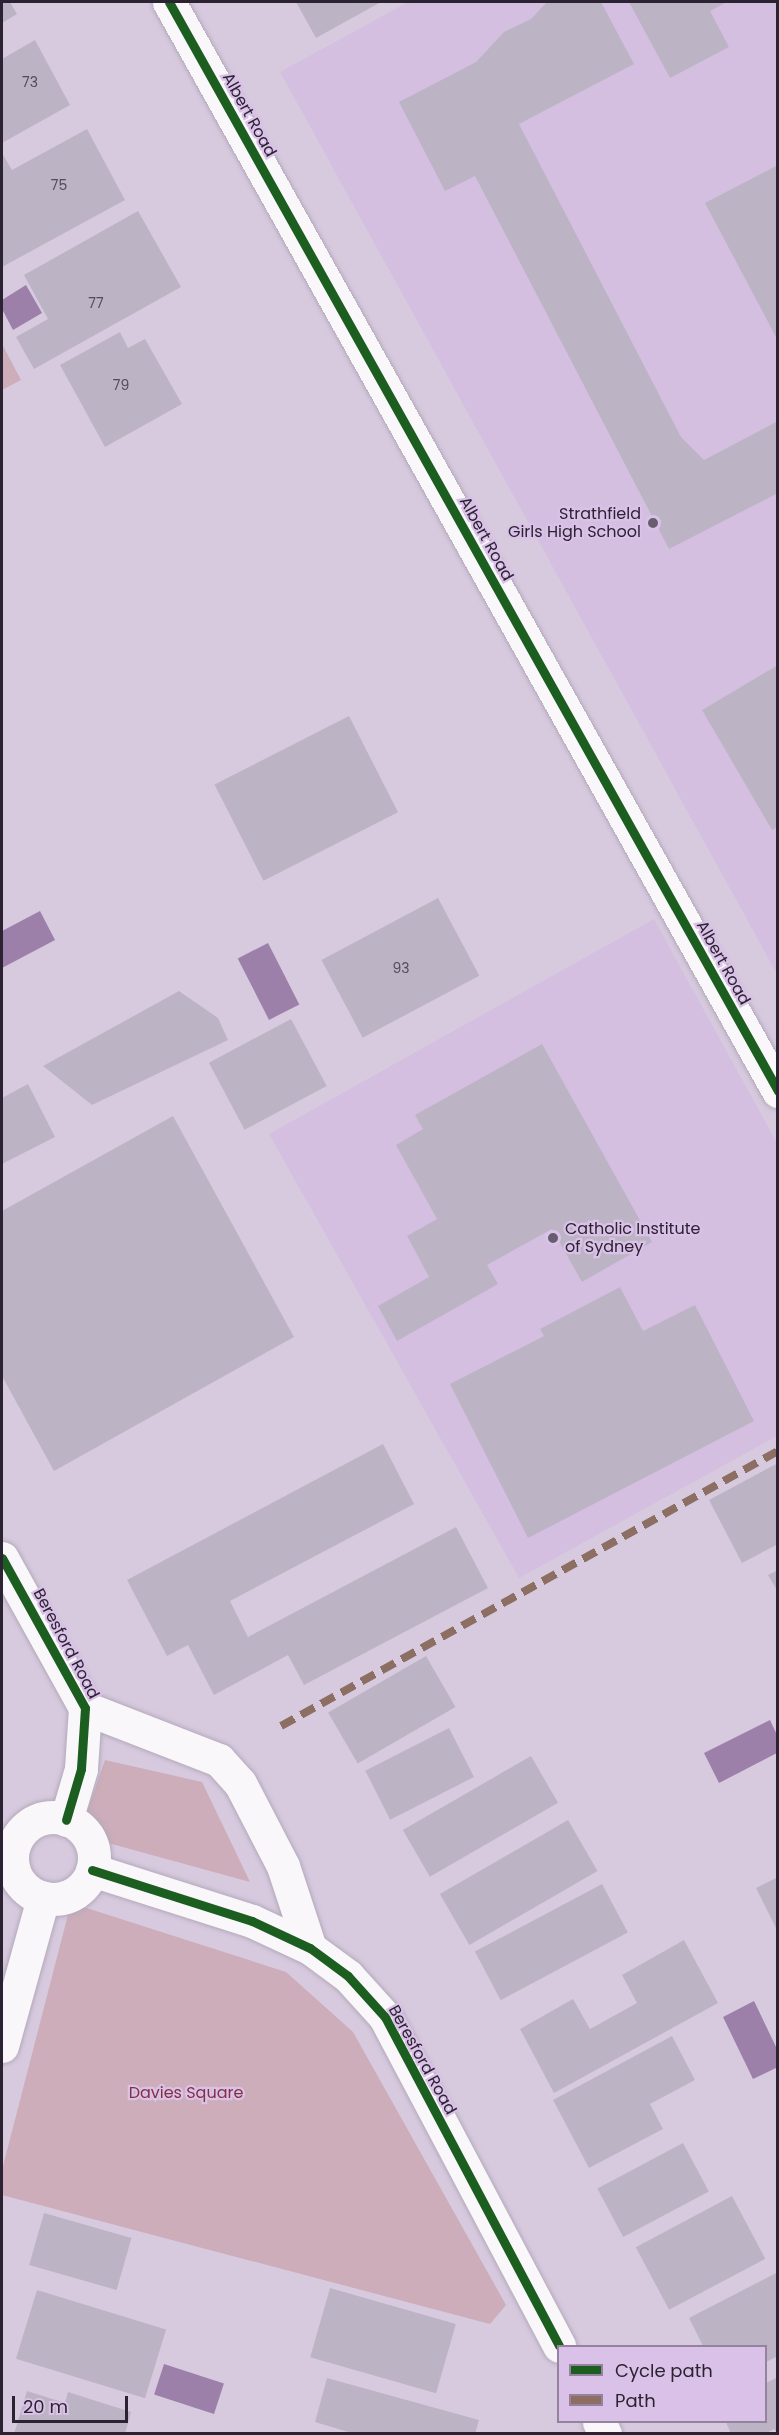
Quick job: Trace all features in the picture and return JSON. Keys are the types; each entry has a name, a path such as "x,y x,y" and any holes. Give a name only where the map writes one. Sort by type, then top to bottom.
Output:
{"street":[{"name":"Albert Road","path":"169,2 777,1091"},
{"name":"Beresford Road","path":"2,1558 85,1708 81,1769 66,1820"},
{"name":"Beresford Road","path":"85,1708 219,1760 240,1783 283,1866 310,1948"},
{"path":"52,1817 66,1820 78,1826 87,1836 94,1856 92,1870 86,1882 70,1896 57,1899 43,1898 30,1893 16,1877 8,1842 39,1820 52,1817"},
{"name":"Beresford Road","path":"92,1870 252,1921 310,1948 348,1976 385,2018 558,2345"},
{"path":"2,2046 43,1898"}],"shaded area":[{"name":"Strathfield Girls High School","path":"408,2 777,2 777,974 280,72"},
{"path":"26,285 42,313 13,330 2,309 2,300"},
{"path":"40,911 55,940 2,968 2,931"},
{"name":"Catholic Institute of Sydney","path":"654,919 777,1143 777,1436 519,1578 269,1134"},
{"path":"268,943 299,1004 269,1020 238,958"},
{"path":"770,1720 777,1735 777,1753 719,1783 704,1753"},
{"path":"754,2001 777,2049 778,2067 753,2079 723,2017"},
{"path":"164,2364 224,2383 214,2414 154,2394"}],"green space":[{"path":"2,344 21,380 2,390"},
{"path":"105,1760 202,1782 250,1882 79,1835"},
{"name":"Davies Square","path":"71,1903 286,1972 353,2032 506,2305 490,2324 2,2195 2,2170"}],"building":[{"path":"2,2 10,2 17,14 2,23"},
{"path":"296,2 381,2 316,38"},
{"path":"547,2 601,2 634,64 519,124 681,437 704,460 778,421 778,493 669,549 475,176 445,191 399,102 476,62 504,32 531,19"},
{"path":"629,2 727,2 710,11 729,47 670,78"},
{"path":"35,40 70,105 2,143 2,59"},
{"path":"87,129 125,200 2,267 2,153 12,170"},
{"path":"778,165 778,336 776,337 705,203"},
{"path":"138,211 181,287 34,369 16,337 48,319 24,275"},
{"path":"120,332 128,348 145,339 182,404 105,447 60,365"},
{"path":"778,665 778,827 772,830 702,710"},
{"path":"349,716 398,812 263,881 214,785"},
{"path":"438,898 479,976 363,1038 321,960"},
{"path":"179,991 218,1018 228,1040 92,1105 43,1066"},
{"path":"291,1019 327,1086 245,1130 209,1063"},
{"path":"542,1044 652,1242 582,1282 552,1229 487,1265 498,1284 397,1341 378,1306 429,1277 407,1236 437,1219 396,1145 423,1129 415,1115"},
{"path":"28,1084 55,1137 2,1164 2,1098"},
{"path":"173,1116 294,1337 54,1471 2,1376 2,1211"},
{"path":"620,1287 643,1331 695,1305 754,1421 528,1538 450,1384 544,1336 540,1329"},
{"path":"383,1444 414,1504 230,1601 248,1637 456,1527 488,1588 304,1685 288,1655 214,1695 188,1645 167,1656 127,1580"},
{"path":"778,1463 778,1544 742,1563 709,1500"},
{"path":"778,1570 778,1592 768,1575"},
{"path":"426,1656 456,1707 358,1764 328,1712"},
{"path":"449,1728 474,1777 390,1820 365,1771"},
{"path":"531,1756 558,1803 430,1877 403,1830"},
{"path":"568,1820 598,1871 469,1945 440,1894"},
{"path":"778,1877 778,1932 756,1888"},
{"path":"602,1884 628,1933 501,2000 475,1952"},
{"path":"684,1940 718,2003 554,2093 520,2029 573,1999 590,2029 637,2003 622,1975"},
{"path":"672,2036 695,2080 650,2104 663,2129 589,2168 553,2100"},
{"path":"683,2143 709,2192 623,2237 597,2189"},
{"path":"732,2196 765,2259 669,2310 636,2247"},
{"path":"44,2213 131,2238 117,2290 29,2265"},
{"path":"778,2272 778,2356 767,2362 767,2345 702,2345 689,2318"},
{"path":"330,2288 456,2324 436,2393 310,2357"},
{"path":"37,2290 166,2329 145,2398 16,2359"},
{"path":"778,2377 778,2434 774,2429 765,2434 731,2434 726,2423 767,2423 767,2382"},
{"path":"327,2378 479,2420 475,2434 355,2434 315,2422"},
{"path":"27,2391 65,2403 68,2392 131,2412 125,2434 14,2434"}],"marked path":[{"path":"281,1726 778,1451"}],"cycle path":[{"path":"169,2 778,1091"},
{"path":"2,1558 85,1708 81,1769 66,1820"},
{"path":"92,1870 252,1921 310,1948 348,1976 385,2017 558,2345"}],"place":[{"name":"Strathfield Girls High School","path":"653,523"},
{"name":"Catholic Institute of Sydney","path":"553,1238"}]}
